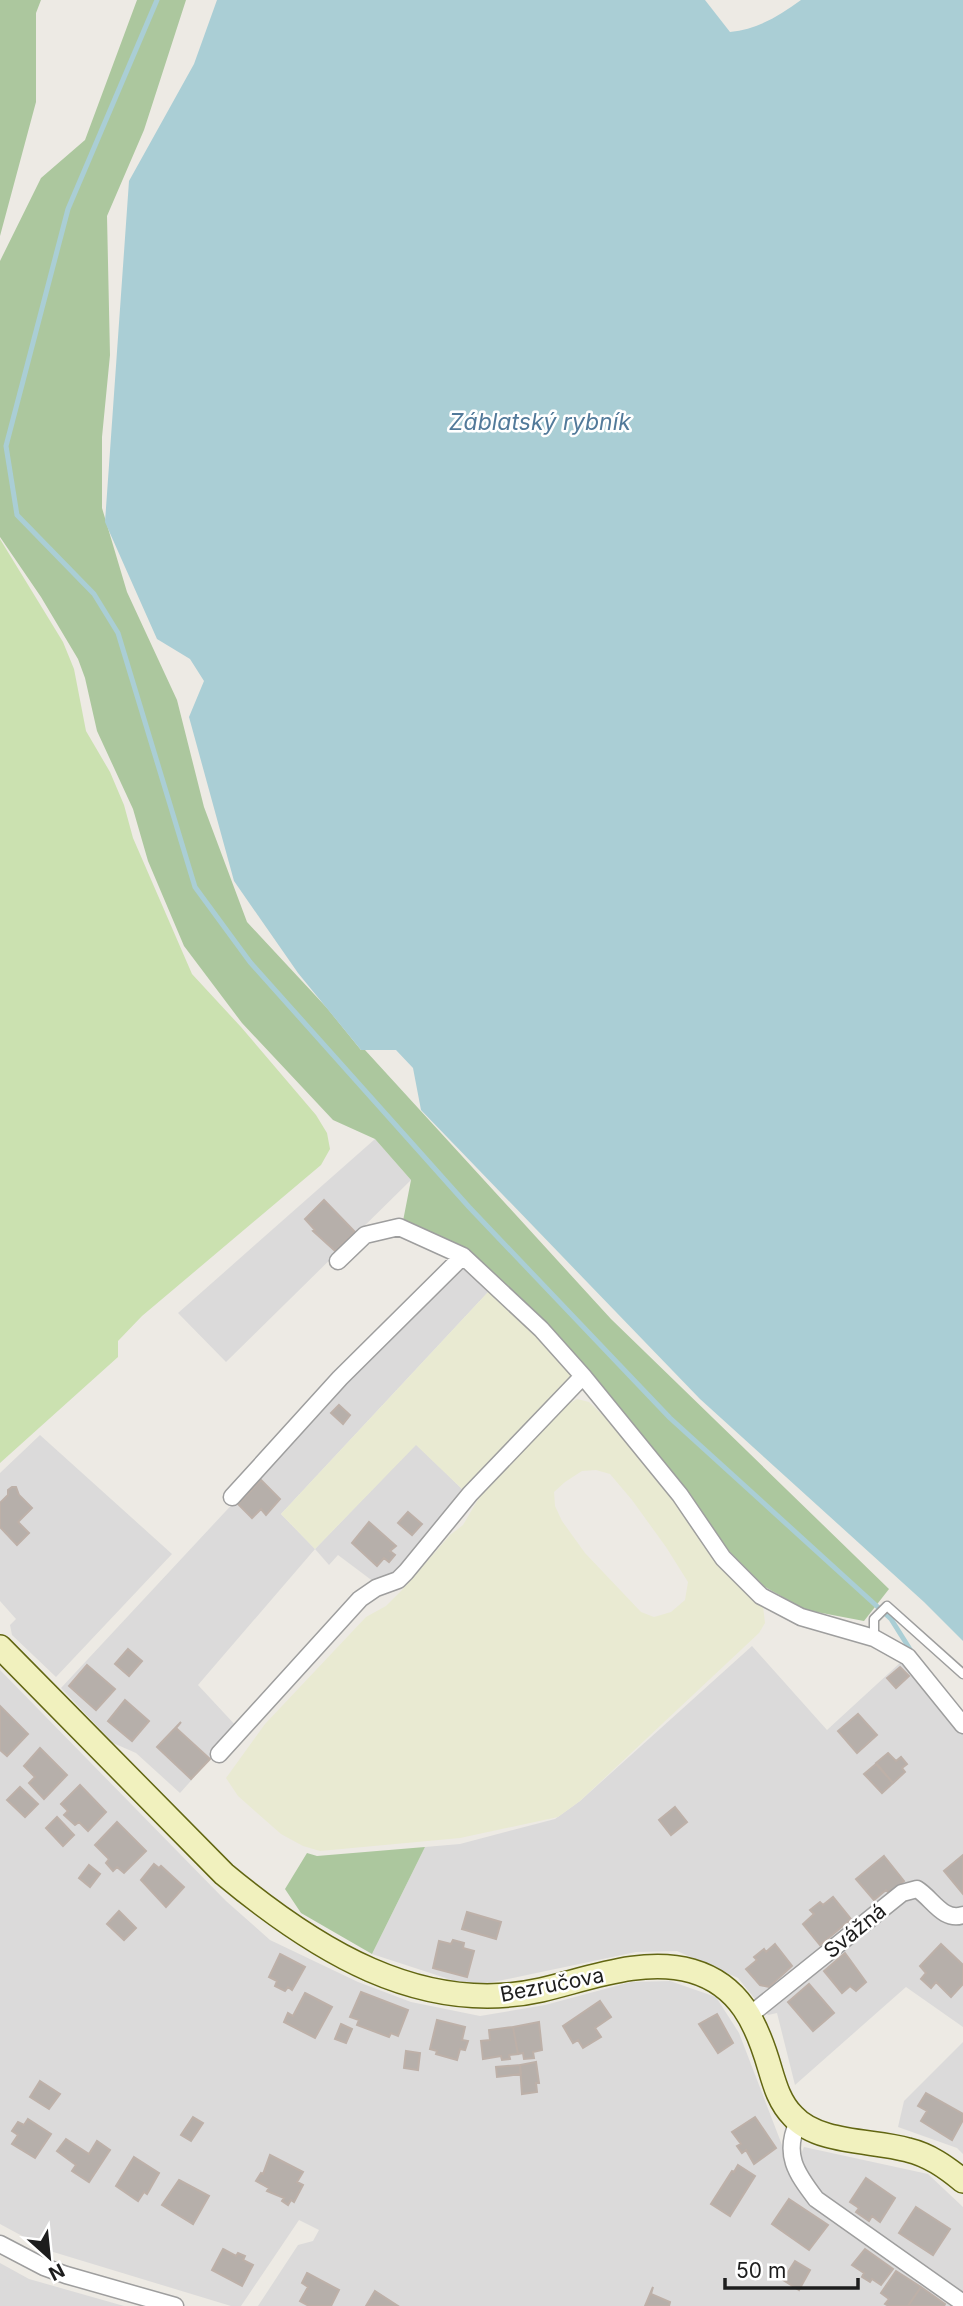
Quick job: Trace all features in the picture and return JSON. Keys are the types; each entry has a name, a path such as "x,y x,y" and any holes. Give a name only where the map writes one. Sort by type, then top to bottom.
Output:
{"main road":[{"name":"Bezručova","path":"0,1647 224,1874 286,1923 359,1964 410,1984 451,1995 477,1997 538,1991 645,1967 678,1968 709,1977 739,1999 750,2015 784,2105 798,2122"},
{"path":"798,2122 808,2129 828,2136 910,2150 944,2166 963,2181"}],"street":[{"path":"338,1261 365,1235 399,1227 463,1256 541,1329 583,1376 680,1495 723,1558 761,1596 801,1617 874,1639 908,1657 963,1725"},
{"path":"232,1497 340,1378 463,1256"},
{"path":"219,1754 360,1599 376,1588 398,1580 406,1572 470,1494 583,1376"},
{"name":"Svážná","path":"750,2015 902,1893 917,1889 926,1894 945,1915 963,1915"},
{"path":"798,2122 789,2146 804,2183 816,2199 963,2302"},
{"path":"0,2244 44,2267 66,2275 175,2306"}],"lane":[{"path":"874,1639 874,1619 887,1606 963,1674"}],"shaded area":[{"path":"375,1139 411,1180 226,1362 178,1313"},
{"path":"460,1266 489,1291 281,1514 315,1549 198,1685 238,1728 180,1793 136,1753 113,1743 61,1688 306,1425 304,1422"},
{"path":"40,1435 172,1554 56,1677 12,1635 10,1625 16,1619 0,1601 0,1473"},
{"path":"416,1444 462,1489 420,1545 383,1582 374,1582 338,1555 329,1565 315,1549"},
{"path":"752,1646 827,1730 901,1662 915,1671 963,1729 963,2027 906,1987 795,2085 777,2013 768,2015 738,1978 677,1951 636,1952 484,1984 464,1984 372,1954 425,1847 460,1844 555,1819 580,1801"},
{"path":"0,1670 226,1901 270,1940 358,1982 411,2002 480,2016 545,2005 631,1982 670,1981 716,1997 739,2033 787,2158 787,2172 812,2205 958,2306 258,2306 298,2245 313,2241 319,2230 299,2220 241,2306 231,2306 50,2251 0,2224"},
{"path":"963,2042 963,2154 957,2148 898,2127 904,2101"},
{"path":"804,2147 928,2174 963,2207 963,2294 823,2197 799,2159"},
{"path":"0,2263 29,2279 124,2306 0,2306"}],"green space":[{"path":"0,0 41,0 36,13 36,102 0,236"},
{"path":"137,0 186,0 144,130 107,216 110,355 102,437 102,508 127,592 177,700 204,807 247,922 327,1008 361,1050 365,1050 611,1319 889,1589 864,1621 806,1610 765,1587 729,1551 688,1491 544,1320 459,1249 403,1221 411,1180 375,1139 333,1120 242,1023 184,946 148,861 133,809 97,731 78,659 41,597 0,537 0,261 41,178 85,140"},
{"path":"0,539 63,642 74,669 86,731 110,772 124,805 133,838 192,974 316,1115 327,1133 330,1149 321,1165 142,1316 118,1341 118,1357 0,1463"},
{"path":"489,1291 529,1326 573,1375 462,1489 416,1445 315,1549 281,1514"},
{"path":"577,1399 589,1402 627,1438 763,1606 765,1623 759,1633 580,1801 558,1817 460,1838 320,1851 303,1846 281,1834 238,1796 226,1778 265,1724 366,1617 386,1606 450,1535 463,1525 480,1496 560,1409","holes":["596,1470 610,1474 666,1547 688,1582 685,1600 671,1612 654,1617 641,1612 585,1553 562,1521 555,1506 554,1492 582,1471"]},
{"path":"425,1847 372,1954 301,1913 285,1889 307,1853 317,1856"}],"water":[{"name":"Záblatský rybník","path":"217,0 705,0 730,32 768,21 801,0 963,0 963,1641 924,1602 700,1399 421,1110 413,1068 396,1050 361,1050 298,973 234,881 189,717 204,681 190,659 157,639 105,522 129,181 194,64"}],"building":[{"path":"324,1200 355,1232 335,1251 313,1231 315,1230 305,1219"},
{"path":"339,1405 350,1415 343,1424 331,1413"},
{"path":"261,1480 280,1499 266,1515 261,1509 252,1518 238,1504"},
{"path":"12,1487 16,1487 19,1495 32,1508 18,1522 29,1533 17,1545 0,1527 0,1503"},
{"path":"408,1512 422,1524 412,1535 398,1523"},
{"path":"369,1522 396,1546 390,1551 395,1555 389,1562 384,1558 377,1566 352,1543"},
{"path":"128,1649 142,1661 129,1676 115,1664"},
{"path":"87,1665 115,1689 96,1710 69,1686"},
{"path":"900,1667 909,1676 896,1688 887,1678"},
{"path":"125,1700 149,1721 132,1741 108,1721"},
{"path":"0,1706 28,1734 7,1756 0,1750"},
{"path":"858,1714 877,1735 857,1753 838,1731"},
{"path":"181,1722 176,1728 210,1759 191,1779 157,1747"},
{"path":"40,1748 67,1775 44,1799 29,1783 35,1777 24,1766"},
{"path":"888,1753 896,1761 901,1757 907,1764 902,1768 905,1772 893,1783 876,1763"},
{"path":"876,1764 893,1783 882,1793 864,1774"},
{"path":"80,1785 106,1812 88,1831 79,1822 75,1825 64,1815 68,1811 61,1804"},
{"path":"20,1787 38,1804 25,1817 7,1800"},
{"path":"675,1807 687,1822 671,1835 659,1820"},
{"path":"57,1817 74,1835 63,1846 46,1828"},
{"path":"117,1822 146,1851 124,1873 117,1867 113,1871 106,1863 109,1859 95,1845"},
{"path":"963,1855 963,1894 944,1871"},
{"path":"884,1856 904,1881 889,1893 886,1890 874,1900 856,1879"},
{"path":"154,1864 159,1868 161,1866 184,1887 166,1907 141,1880"},
{"path":"89,1865 100,1874 90,1887 79,1878"},
{"path":"833,1897 851,1919 820,1945 803,1924 814,1914 810,1910"},
{"path":"119,1911 136,1928 124,1940 107,1924"},
{"path":"467,1912 501,1922 496,1939 462,1929"},
{"path":"453,1940 464,1943 463,1948 474,1951 467,1977 433,1968 439,1941 451,1944"},
{"path":"775,1944 792,1966 769,1987 760,1985 746,1969 757,1960 754,1957"},
{"path":"941,1944 963,1965 963,1984 951,1997 936,1982 931,1988 921,1979 926,1973 920,1966"},
{"path":"845,1953 866,1982 856,1991 850,1986 842,1993 824,1971"},
{"path":"280,1954 305,1967 292,1990 288,1987 285,1991 275,1986 277,1981 269,1977"},
{"path":"809,1984 834,2013 813,2031 788,2002"},
{"path":"361,1992 408,2010 398,2036 391,2033 389,2037 357,2025 359,2020 350,2017"},
{"path":"305,1993 332,2007 315,2038 284,2022 288,2013 293,2016"},
{"path":"600,2001 611,2017 595,2028 601,2037 583,2048 578,2040 573,2043 563,2026"},
{"path":"717,2014 733,2043 718,2053 699,2024"},
{"path":"437,2020 465,2027 462,2040 468,2041 465,2050 460,2049 457,2060 436,2054 437,2051 430,2049"},
{"path":"539,2022 542,2050 533,2052 534,2058 524,2059 523,2053 518,2054 513,2027"},
{"path":"341,2024 352,2029 346,2043 335,2039"},
{"path":"513,2027 518,2054 509,2055 510,2059 502,2060 501,2056 483,2059 481,2041 490,2040 489,2030"},
{"path":"406,2051 420,2053 418,2070 404,2068"},
{"path":"536,2062 539,2083 536,2083 537,2092 522,2094 520,2065"},
{"path":"520,2065 521,2074 497,2077 496,2067"},
{"path":"40,2081 60,2094 49,2109 30,2097"},
{"path":"926,2093 963,2114 963,2120 952,2140 921,2121 927,2111 918,2106"},
{"path":"193,2117 203,2123 191,2141 181,2135"},
{"path":"755,2117 776,2148 754,2164 746,2150 742,2153 737,2146 741,2144 732,2132"},
{"path":"28,2119 51,2134 35,2158 12,2144 18,2135 12,2131 18,2122 24,2125"},
{"path":"66,2139 89,2154 97,2141 110,2150 89,2182 72,2171 76,2165 57,2151"},
{"path":"270,2155 303,2172 297,2182 303,2185 294,2202 291,2200 288,2205 282,2201 284,2198 267,2191 269,2188 256,2181 261,2173 263,2174"},
{"path":"134,2157 159,2173 147,2194 144,2192 138,2201 116,2186"},
{"path":"738,2165 755,2176 730,2216 711,2204"},
{"path":"866,2178 895,2198 880,2222 872,2216 869,2221 856,2212 859,2208 850,2202"},
{"path":"179,2180 209,2196 193,2224 162,2205"},
{"path":"789,2199 828,2225 809,2250 772,2224"},
{"path":"916,2207 950,2229 933,2255 899,2233"},
{"path":"223,2249 236,2256 238,2253 245,2256 243,2260 253,2265 242,2286 212,2270"},
{"path":"865,2249 893,2269 881,2285 862,2277 864,2273 852,2265"},
{"path":"795,2261 810,2270 799,2290 783,2280"},
{"path":"896,2271 921,2287 908,2306 889,2306 885,2304 889,2299 881,2293"},
{"path":"307,2273 339,2290 331,2306 309,2306 300,2301 308,2287 302,2283"},
{"path":"653,2287 651,2294 670,2302 669,2306 645,2306"},
{"path":"921,2287 945,2304 944,2306 908,2306"},
{"path":"375,2291 398,2306 366,2306"}],"waterway":[{"path":"157,0 68,209 6,446 17,515 94,594 118,633 195,887 250,962 469,1207 670,1418 891,1619 913,1654"}]}
